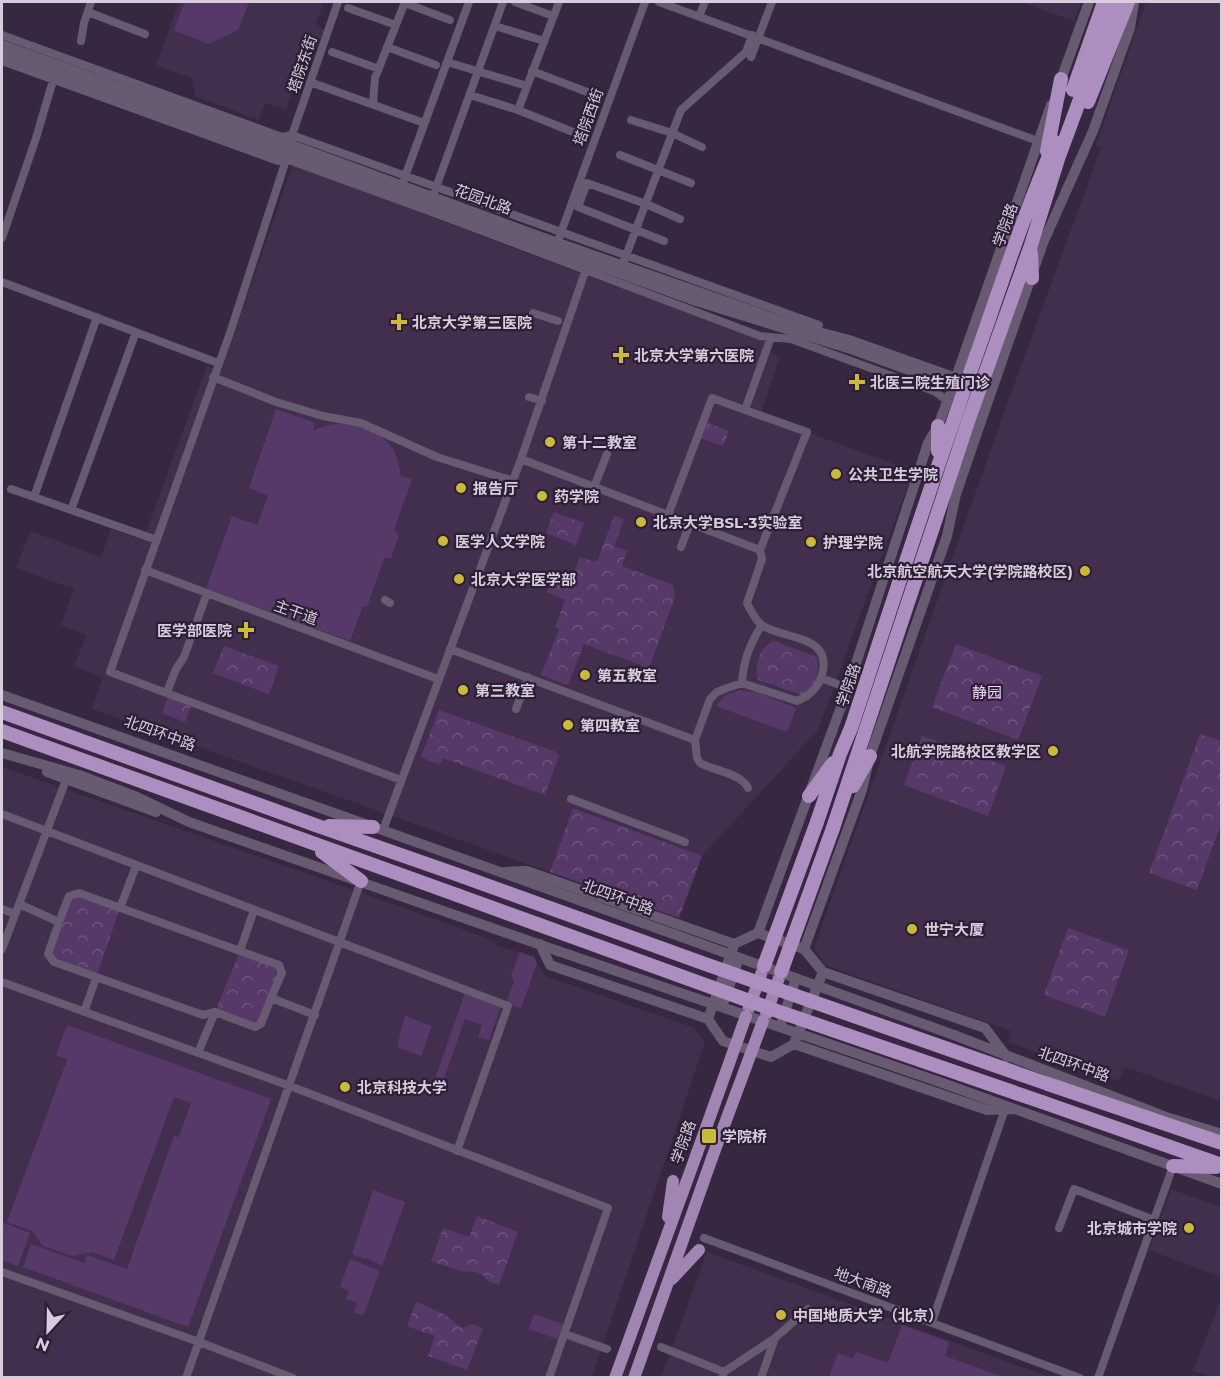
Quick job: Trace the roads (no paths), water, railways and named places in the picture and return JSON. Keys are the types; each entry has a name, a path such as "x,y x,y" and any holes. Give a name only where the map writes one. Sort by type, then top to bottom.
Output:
{"highway":[{"name":"学院路","path":"764,966 851,728 938,464 1002,281 1055,142 1104,2"},
{"name":"学院路","path":"781,972 840,809 1059,156 1116,2"},
{"path":"1059,156 1080,124 1128,2"},
{"path":"1043,171 1061,79"},
{"path":"1031,245 1032,278"},
{"path":"987,293 1002,281"},
{"path":"938,426 938,464"},
{"name":"北四环中路","path":"2,712 708,965 1221,1142"},
{"path":"2,731 780,1012 1221,1166"},
{"path":"809,796 840,754"},
{"path":"840,809 870,756"},
{"path":"318,826 378,828"},
{"path":"311,844 361,881"},
{"path":"1166,1117 1221,1142"},
{"path":"1173,1166 1221,1166"}],"main road":[{"name":"学院路","path":"615,1377 764,966"},
{"name":"学院路","path":"634,1377 781,972"},
{"path":"665,1239 673,1181"},
{"path":"667,1285 699,1250"}],"street":[{"name":"塔院东街","path":"167,692 110,672 175,491 338,2"},
{"path":"373,103 375,78 405,2 450,20"},
{"path":"404,181 469,2"},
{"path":"435,192 503,2"},
{"path":"515,2 553,16"},
{"path":"518,110 559,2"},
{"name":"塔院西街","path":"559,237 645,2"},
{"path":"659,2 1038,141"},
{"path":"699,16 705,2"},
{"path":"772,2 746,52 681,110 625,260 819,325"},
{"name":"学院路","path":"758,933 848,688 928,443 948,402 1038,141 1089,2"},
{"path":"804,949 862,790 870,756 947,536 956,494 1050,226 1093,131 1130,28 1134,2"},
{"path":"81,41 89,5 145,34"},
{"path":"348,8 396,25"},
{"path":"495,26 544,41"},
{"path":"2,35 282,137 289,148"},
{"path":"751,57 755,37"},
{"name":"花园北路","path":"2,45 280,145 404,181 625,260 793,325 849,340 955,382"},
{"path":"387,47 436,65"},
{"path":"332,52 379,69"},
{"name":"花园北路","path":"2,54 54,77 277,154 289,148 587,266 955,382"},
{"path":"2,61 54,77 2,238"},
{"path":"447,62 478,69 527,86"},
{"path":"532,71 596,95"},
{"path":"310,82 424,123"},
{"path":"470,95 518,110 573,132"},
{"path":"631,120 702,147"},
{"path":"620,156 691,183"},
{"path":"664,241 578,207 587,183 680,219"},
{"path":"378,828 401,780 513,481 587,266 759,336 791,339 936,392 948,402"},
{"path":"2,282 218,363"},
{"path":"533,313 558,321"},
{"path":"34,497 97,317"},
{"path":"71,510 136,332"},
{"path":"746,410 771,337"},
{"path":"213,377 276,402 323,416 361,423 437,457 513,481"},
{"path":"529,397 542,401"},
{"path":"668,515 712,398 807,432 760,550 762,559 747,603 762,625 814,644 822,653 825,663 821,678 811,693 797,701 742,683 717,692 710,699 695,740 697,758 700,763 740,778 748,788"},
{"path":"594,487 607,454"},
{"path":"521,459 760,550"},
{"path":"11,489 156,540"},
{"path":"681,547 690,523"},
{"name":"主干道","path":"145,570 438,680"},
{"path":"207,593 184,657 176,669 167,692 401,780"},
{"path":"742,683 743,668 752,641 762,625"},
{"path":"450,649 695,740"},
{"path":"516,709 528,677"},
{"path":"821,678 848,688"},
{"name":"北四环中路","path":"2,694 781,972 954,1035 1166,1117 1221,1134"},
{"path":"5,754 66,780 136,805 937,1081 1221,1184"},
{"path":"5,754 79,775 137,796 189,822"},
{"path":"2,949 66,780"},
{"path":"571,799 685,842"},
{"path":"2,814 46,833 508,1006 457,1151"},
{"path":"120,908 136,866"},
{"path":"500,872 527,871 734,944 758,933 804,949 823,972 985,1028 1007,1057"},
{"path":"186,1377 361,881"},
{"path":"79,893 120,908 279,965 282,973 261,1024 255,1027 215,1011 203,1016 54,962 48,954 69,896 79,893"},
{"path":"19,904 59,922"},
{"path":"2,909 15,914"},
{"path":"240,951 254,910"},
{"path":"540,944 550,965 708,1019 723,1041 771,1057 794,1044 823,972"},
{"path":"708,1019 734,944"},
{"path":"722,1007 739,958"},
{"path":"84,1012 96,978"},
{"path":"780,1027 796,978"},
{"path":"2,982 290,1086 608,1208 549,1377"},
{"path":"271,998 315,1016"},
{"path":"198,1053 215,1011"},
{"path":"794,1044 987,1110 1010,1109"},
{"path":"932,1322 1010,1109"},
{"path":"1098,1377 1173,1166"},
{"path":"1059,1228 1074,1188 1154,1220"},
{"name":"地大南路","path":"704,1238 1080,1377"},
{"path":"2,1272 293,1377"},
{"path":"661,1347 723,1375 775,1338 808,1309"},
{"path":"565,1334 607,1349"},
{"path":"761,1377 775,1338"}],"place":[{"name":"北京大学第三医院","path":"399,322"},
{"name":"北京大学第六医院","path":"621,355"},
{"name":"北医三院生殖门诊","path":"857,382"},
{"name":"第十二教室","path":"550,442"},
{"name":"公共卫生学院","path":"836,474"},
{"name":"报告厅","path":"461,488"},
{"name":"药学院","path":"542,496"},
{"name":"北京大学BSL-3实验室","path":"641,522"},
{"name":"医学人文学院","path":"443,541"},
{"name":"护理学院","path":"811,542"},
{"name":"北京航空航天大学(学院路校区)","path":"1085,571"},
{"name":"北京大学医学部","path":"459,579"},
{"name":"医学部医院","path":"246,630"},
{"name":"第五教室","path":"585,675"},
{"name":"第三教室","path":"463,690"},
{"name":"第四教室","path":"568,725"},
{"name":"北航学院路校区教学区","path":"1053,751"},
{"name":"世宁大厦","path":"912,929"},
{"name":"北京科技大学","path":"345,1087"},
{"name":"学院桥","path":"709,1136"},
{"name":"北京城市学院","path":"1189,1228"},
{"name":"中国地质大学（北京）","path":"781,1315"}],"park label":[{"name":"静园","path":"987,692"}]}
